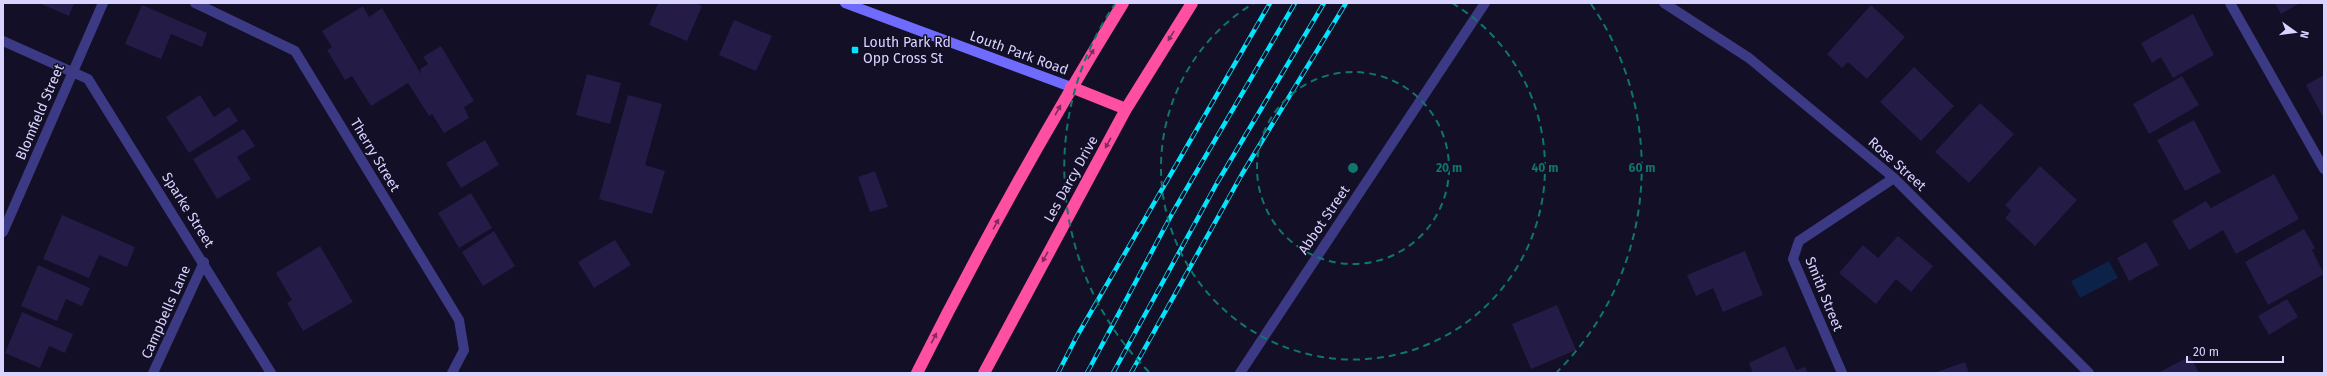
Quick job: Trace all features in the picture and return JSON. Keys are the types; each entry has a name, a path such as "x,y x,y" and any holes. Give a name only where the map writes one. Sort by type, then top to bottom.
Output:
{"highway":[{"path":"917,373 953,301 1071,87 1123,3"},
{"name":"Les Darcy Drive","path":"984,373 1126,109 1192,3"},
{"path":"1071,87 1126,109"}],"street":[{"name":"Blomfield Street","path":"3,232 103,3"},
{"name":"Therry Street","path":"196,3 295,51 459,320 464,350 452,373"},
{"name":"Louth Park Road","path":"846,3 1071,87"},
{"name":"Abbot Street","path":"1240,373 1485,3"},
{"name":"Rose Street","path":"1664,3 1749,58 1894,178 2090,373"},
{"path":"2230,3 2324,169"},
{"name":"Sparke Street","path":"3,41 88,79 204,262 271,373"},
{"name":"Smith Street","path":"1842,373 1793,259 1799,241 1894,178"},
{"name":"Campbells Lane","path":"153,373 204,262"}],"water":[{"path":"2109,261 2118,278 2080,298 2071,281"}],"building":[{"path":"39,3 74,3 69,16"},
{"path":"658,3 695,3 702,6 687,41 649,25"},
{"path":"2275,3 2300,3 2281,14"},
{"path":"142,5 207,33 202,47 171,34 161,59 125,44"},
{"path":"1871,5 1905,37 1867,79 1848,62 1842,68 1827,54"},
{"path":"363,6 369,17 382,8 421,74 420,69 428,64 423,57 441,46 474,101 464,107 469,118 444,133 432,114 429,116 408,83 371,106 352,76 345,80 327,50 332,47 322,31"},
{"path":"2193,14 2214,55 2173,78 2161,57 2152,63 2141,43"},
{"path":"734,20 772,36 756,71 719,55"},
{"path":"1914,67 1954,106 1921,141 1880,102"},
{"path":"587,74 621,83 610,124 576,115"},
{"path":"2324,75 2324,119 2306,85"},
{"path":"2182,76 2199,105 2149,134 2133,104"},
{"path":"200,95 214,117 229,107 238,121 189,153 166,117"},
{"path":"628,95 662,104 645,165 665,171 652,214 599,199"},
{"path":"1980,103 2014,134 1969,183 1935,152"},
{"path":"2194,120 2221,172 2185,191 2157,140"},
{"path":"244,129 255,146 237,157 251,179 217,199 193,159"},
{"path":"485,140 499,165 461,188 446,163"},
{"path":"2040,166 2077,200 2035,246 2005,218 2011,211 2005,205"},
{"path":"875,171 888,207 870,212 858,177"},
{"path":"2274,174 2299,219 2236,254 2223,230 2189,250 2172,221 2206,201 2211,208"},
{"path":"471,193 492,228 459,248 438,213"},
{"path":"62,215 135,247 127,267 99,255 89,278 43,259"},
{"path":"2304,229 2315,248 2312,250 2324,274 2268,305 2245,262"},
{"path":"494,231 515,266 483,286 462,252"},
{"path":"1898,236 1933,266 1911,292 1896,279 1876,304 1839,273 1863,245 1878,258"},
{"path":"615,240 631,265 594,288 578,262"},
{"path":"2146,242 2159,265 2129,281 2117,258"},
{"path":"320,246 353,302 303,331 287,303 292,300 276,273"},
{"path":"1745,251 1763,295 1723,312 1713,288 1696,296 1687,275"},
{"path":"38,265 90,288 82,306 66,299 57,321 21,306"},
{"path":"2287,299 2298,317 2269,335 2258,316"},
{"path":"1557,305 1576,350 1531,369 1512,324"},
{"path":"22,312 73,334 65,353 49,346 40,368 5,353"},
{"path":"1785,346 1796,370 1805,367 1808,373 1753,373 1749,363"},
{"path":"2190,356 2199,373 2158,373"},
{"path":"1965,362 1969,373 1934,373"}],"railway":[{"path":"1058,373 1077,336 1270,3"},
{"path":"1087,373 1173,212 1295,3"},
{"path":"1113,373 1217,183 1324,3"},
{"path":"1131,373 1242,174 1346,3"}],"place":[{"name":"Louth Park Rd Opp Cross St","path":"855,50"}]}
